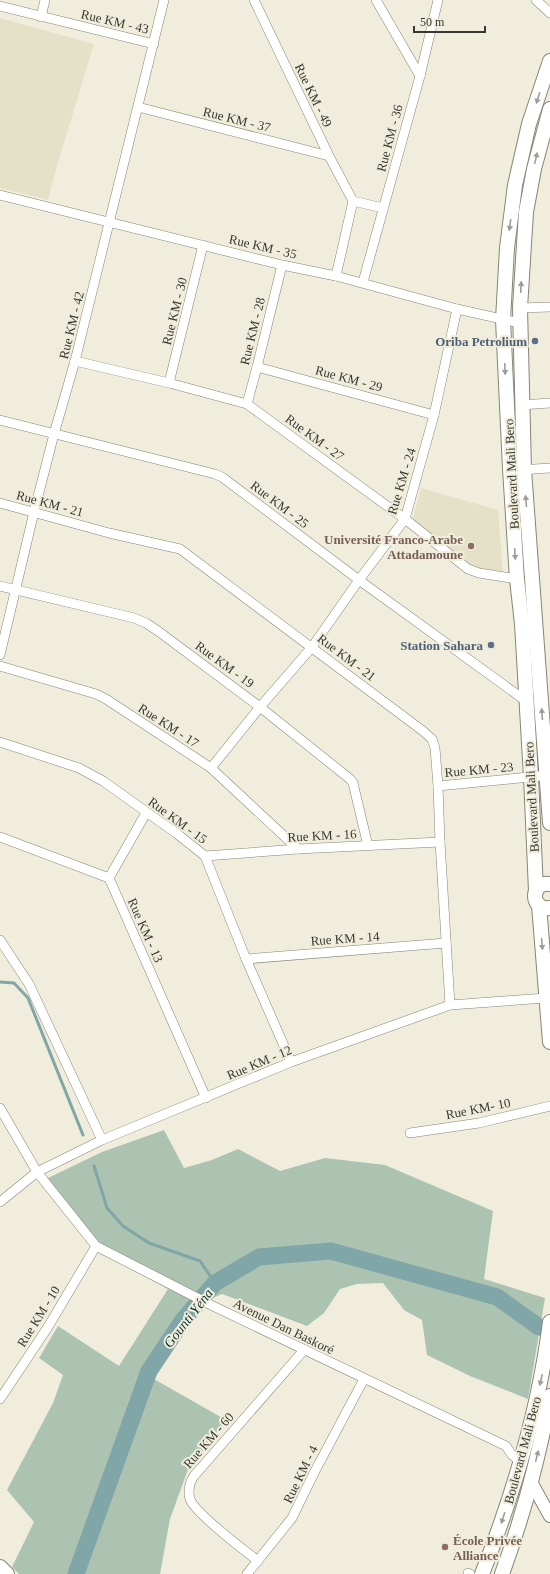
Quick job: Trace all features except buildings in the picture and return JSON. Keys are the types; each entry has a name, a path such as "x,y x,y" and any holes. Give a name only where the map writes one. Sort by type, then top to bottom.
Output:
{"main road":[{"name":"Boulevard Mali Bero","path":"550,61 530,124 515,185 507,248 503,320 517,470 536,623 548,775 550,823"},
{"name":"Boulevard Mali Bero","path":"544,906 534,897 536,891 531,777 522,624 517,579 517,470 521,405 520,308 526,212 546,138 550,109"},
{"path":"522,624 528,627 536,623"},
{"path":"523,652 530,646 538,648"},
{"path":"536,891 542,885 550,884"},
{"path":"544,906 546,998 550,1042"},
{"name":"Boulevard Mali Bero","path":"482,1574 498,1533 526,1444 543,1370 550,1322"},
{"name":"Boulevard Mali Bero","path":"502,1574 531,1482 542,1439 550,1396"},
{"path":"0,1567 7,1574"}],"street":[{"path":"41,17 45,0"},
{"name":"Rue KM - 42","path":"0,655 54,434 76,361 164,0"},
{"name":"Rue KM - 49","path":"254,0 329,156 353,201"},
{"path":"376,0 420,76"},
{"name":"Rue KM - 36","path":"363,282 420,76 438,0"},
{"path":"536,0 550,13"},
{"name":"Rue KM - 43","path":"0,6 154,44"},
{"name":"Rue KM - 37","path":"138,107 329,156"},
{"name":"Rue KM - 35","path":"0,195 282,264 363,282 457,309 520,323"},
{"path":"336,276 353,201 383,208"},
{"name":"Rue KM - 30","path":"170,383 203,245"},
{"name":"Rue KM - 28","path":"247,404 282,264"},
{"path":"520,308 550,307"},
{"name":"Rue KM - 24","path":"211,768 260,706 312,647 359,580 405,519 434,415 457,309"},
{"name":"Rue KM - 27","path":"76,361 170,383 247,404 405,519 472,571 517,579"},
{"name":"Rue KM - 29","path":"257,367 434,415"},
{"path":"521,405 550,403"},
{"name":"Rue KM - 25","path":"0,420 222,477 359,580 526,701"},
{"path":"517,470 550,468"},
{"name":"Rue KM - 21","path":"0,503 109,533 180,549 423,730 432,739 438,786 450,1005"},
{"name":"Rue KM - 19","path":"0,586 134,618 146,623 260,706 350,778 353,784 368,846"},
{"name":"Rue KM - 17","path":"0,666 96,694 116,705 211,768 298,849"},
{"name":"Rue KM - 15","path":"0,742 79,768 103,781 176,833 205,856 246,959 291,1062"},
{"name":"Rue KM - 23","path":"438,786 548,775"},
{"path":"0,837 109,878 146,813"},
{"name":"Rue KM - 16","path":"205,856 298,849 440,842"},
{"name":"Rue KM - 13","path":"109,878 206,1098"},
{"path":"0,940 29,984 102,1140"},
{"name":"Rue KM - 14","path":"246,959 446,943"},
{"name":"Rue KM - 12","path":"0,1202 37,1172 102,1140 291,1062 450,1005 546,998"},
{"name":"Rue KM- 10","path":"410,1132 479,1123 550,1106"},
{"name":"Avenue Dan Baskoré","path":"0,1108 37,1172 96,1246 213,1306 506,1446 512,1455 521,1462"},
{"name":"Rue KM - 10","path":"0,1400 48,1327 96,1246"},
{"name":"Rue KM - 60","path":"258,1561 212,1523 193,1505 190,1499 190,1482 304,1350"},
{"name":"Rue KM - 4","path":"247,1574 292,1518 364,1379"},
{"path":"506,1446 526,1444"},
{"path":"531,1482 550,1516"}],"shaded area":[{"path":"0,18 94,44 48,200 0,188"},
{"name":"Université Franco-Arabe Attadamoune","path":"421,488 498,510 503,574 472,569 412,522"}],"green space":[{"path":"164,1130 184,1168 212,1160 238,1149 280,1171 325,1158 385,1165 493,1211 484,1279 545,1298 528,1399 470,1376 427,1355 422,1320 404,1310 383,1283 357,1284 340,1289 324,1313 307,1326 222,1294 204,1302 154,1379 226,1420 187,1472 170,1519 160,1574 19,1574 12,1567 34,1522 7,1490 53,1403 63,1375 39,1358 58,1326 119,1366 168,1289 103,1253 48,1178 102,1152"}],"waterway":[{"path":"0,982 14,983 28,998 83,1135"},
{"path":"94,1166 107,1208 123,1226 149,1243 200,1261 215,1283"},
{"name":"Gounti Yéna","path":"76,1574 149,1371 183,1320 215,1283 259,1257 331,1251 497,1297 539,1327 550,1328"}],"place":[{"name":"Oriba Petrolium","path":"535,341"},
{"name":"Université Franco-Arabe Attadamoune","path":"471,546"},
{"name":"Station Sahara","path":"491,645"},
{"name":"École Privée Alliance","path":"445,1547"}]}
